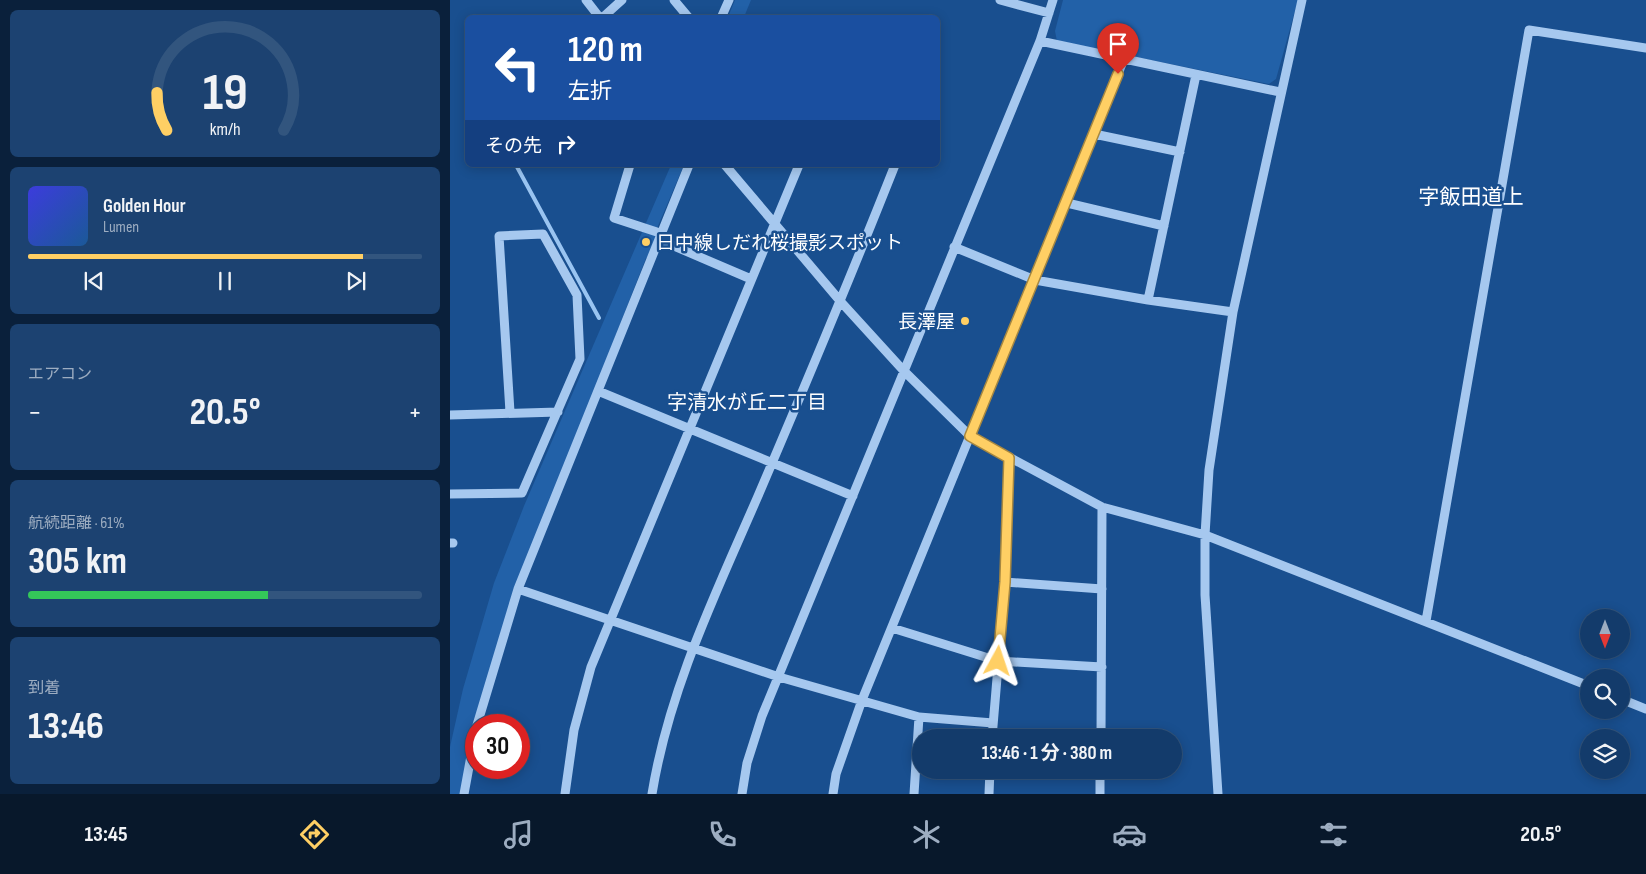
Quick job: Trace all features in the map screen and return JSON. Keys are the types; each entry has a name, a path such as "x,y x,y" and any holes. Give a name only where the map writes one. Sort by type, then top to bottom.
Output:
{"street":[{"path":"586,0 598,15"},
{"path":"604,15 622,0"},
{"path":"674,0 686,15"},
{"path":"722,15 729,0"},
{"path":"1000,0 1049,13"},
{"path":"742,794 755,737 954,247 1040,41 1052,0"},
{"path":"1218,794 1205,595 1204,535 1209,470 1233,312 1280,92 1302,0"},
{"path":"1426,621 1529,30 1646,48"},
{"path":"1040,41 1280,92"},
{"path":"833,794 836,774 862,700 1036,280 1124,59"},
{"path":"1148,300 1196,75"},
{"path":"1094,134 1180,152"},
{"path":"629,167 614,218 662,237 751,279"},
{"path":"481,714 518,589 662,237 688,167"},
{"path":"727,167 841,302 904,370 970,436 1102,507 1204,535 1580,682"},
{"path":"565,794 572,739 581,700 610,619 798,167"},
{"path":"652,794 672,711 693,647 841,302 895,167"},
{"path":"1067,203 1164,226"},
{"path":"450,494 522,493 580,359 578,295 543,234 499,236 510,412"},
{"path":"954,247 1036,280 1148,300 1233,312"},
{"path":"598,390 853,496"},
{"path":"450,415 558,412"},
{"path":"993,729 1005,582 1009,458"},
{"path":"1101,729 1102,507"},
{"path":"1005,582 1102,589"},
{"path":"518,589 779,677 919,716 993,723"},
{"path":"892,628 998,661 1102,667"},
{"path":"1630,703 1646,709"},
{"path":"914,794 919,716"},
{"path":"464,794 467,779"},
{"path":"989,794 990,779"},
{"path":"1100,779 1100,794"}],"shaded area":[{"path":"735,0 751,0 745,15 729,15"},
{"path":"1063,0 1298,0 1276,79 1269,84 1057,41 1055,31"},
{"path":"670,167 683,167 655,233 658,235 649,258 646,258 514,595 483,714 465,714 466,779 462,794 450,794 450,747 463,689 494,583 524,506"}],"waterway":[{"path":"517,167 599,318"}],"place":[{"name":"日中線しだれ桜撮影スポット","path":"646,242"},
{"name":"長澤屋","path":"965,321"}],"district":[{"name":"字飯田道上","path":"1471,197"},
{"name":"字清水が丘二丁目","path":"747,402"}],"route":[{"path":"998,661 1005,582 1009,458 970,436 1036,280 1118,74"}]}
